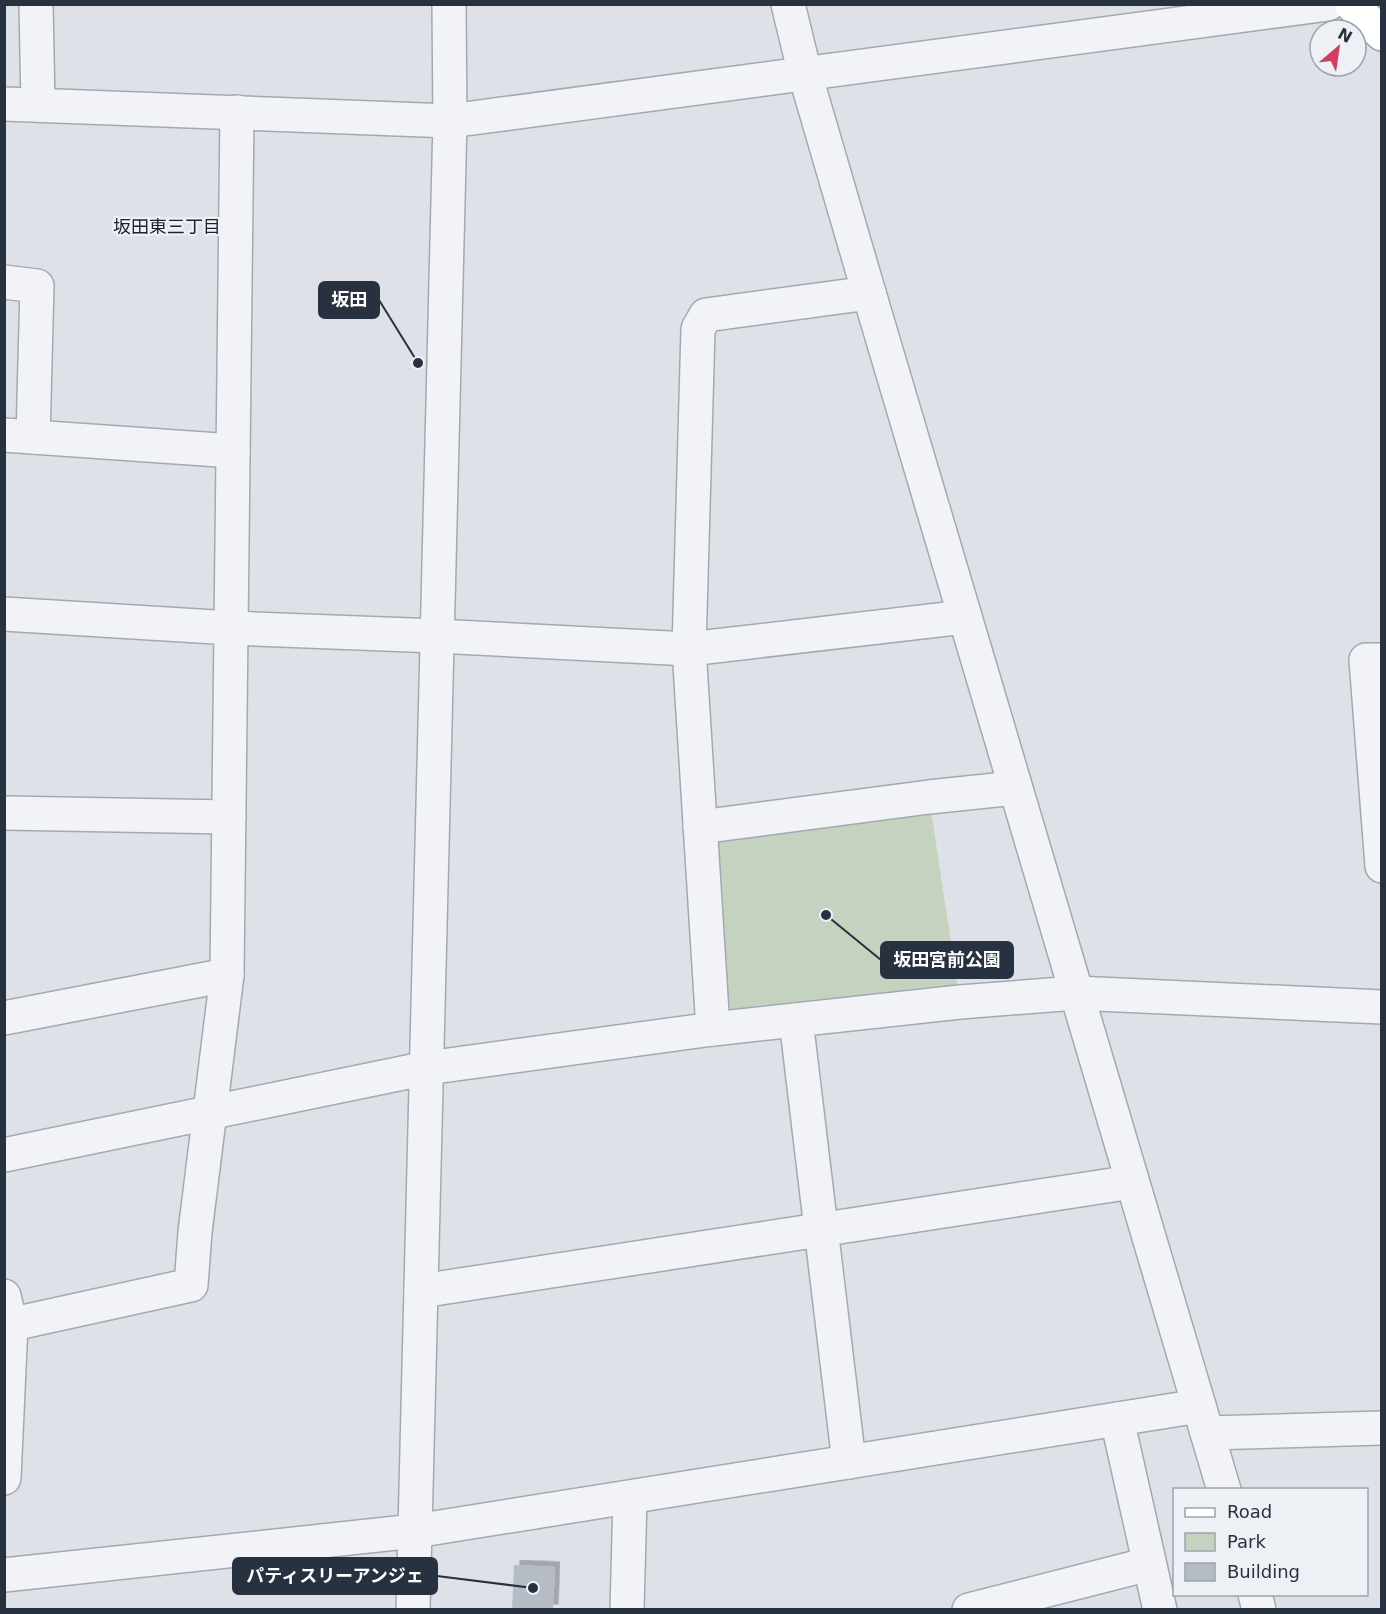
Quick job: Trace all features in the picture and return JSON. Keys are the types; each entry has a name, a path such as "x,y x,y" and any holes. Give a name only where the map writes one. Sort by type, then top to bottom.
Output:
{"main road":[{"path":"1351,4 1382,34"}],"street":[{"path":"36,4 38,105"},
{"path":"413,1610 450,121 449,4"},
{"path":"788,4 805,74 964,617 1223,1488"},
{"path":"4,104 450,121 1328,4"},
{"path":"4,1478 7,1315 191,1285 195,1232 227,975 237,112"},
{"path":"4,282 37,286 19,436 233,451"},
{"path":"712,1029 689,649 698,329 706,315 869,293"},
{"path":"4,614 231,628 689,649 964,617"},
{"path":"1382,660 1366,660 1382,866"},
{"path":"700,827 1015,788"},
{"path":"4,813 229,817"},
{"path":"4,1018 227,975"},
{"path":"4,1155 427,1068 712,1029 960,1002 1076,993 1382,1008"},
{"path":"796,1020 849,1462"},
{"path":"421,1290 1132,1182"},
{"path":"1117,1419 1160,1610"},
{"path":"4,1575 415,1532 1117,1419 1203,1419 1382,1428"},
{"path":"627,1610 630,1498"},
{"path":"969,1610 1149,1564"}],"green space":[{"path":"929,797 960,1002 713,1029 700,827"}],"building":[{"path":"514,1565 555,1567 553,1610 512,1610"}],"place":[{"name":"坂田","path":"418,363"},
{"name":"坂田宮前公園","path":"826,915"},
{"name":"パティスリーアンジェ","path":"533,1588"}],"district":[{"name":"坂田東三丁目","path":"167,227"}]}
